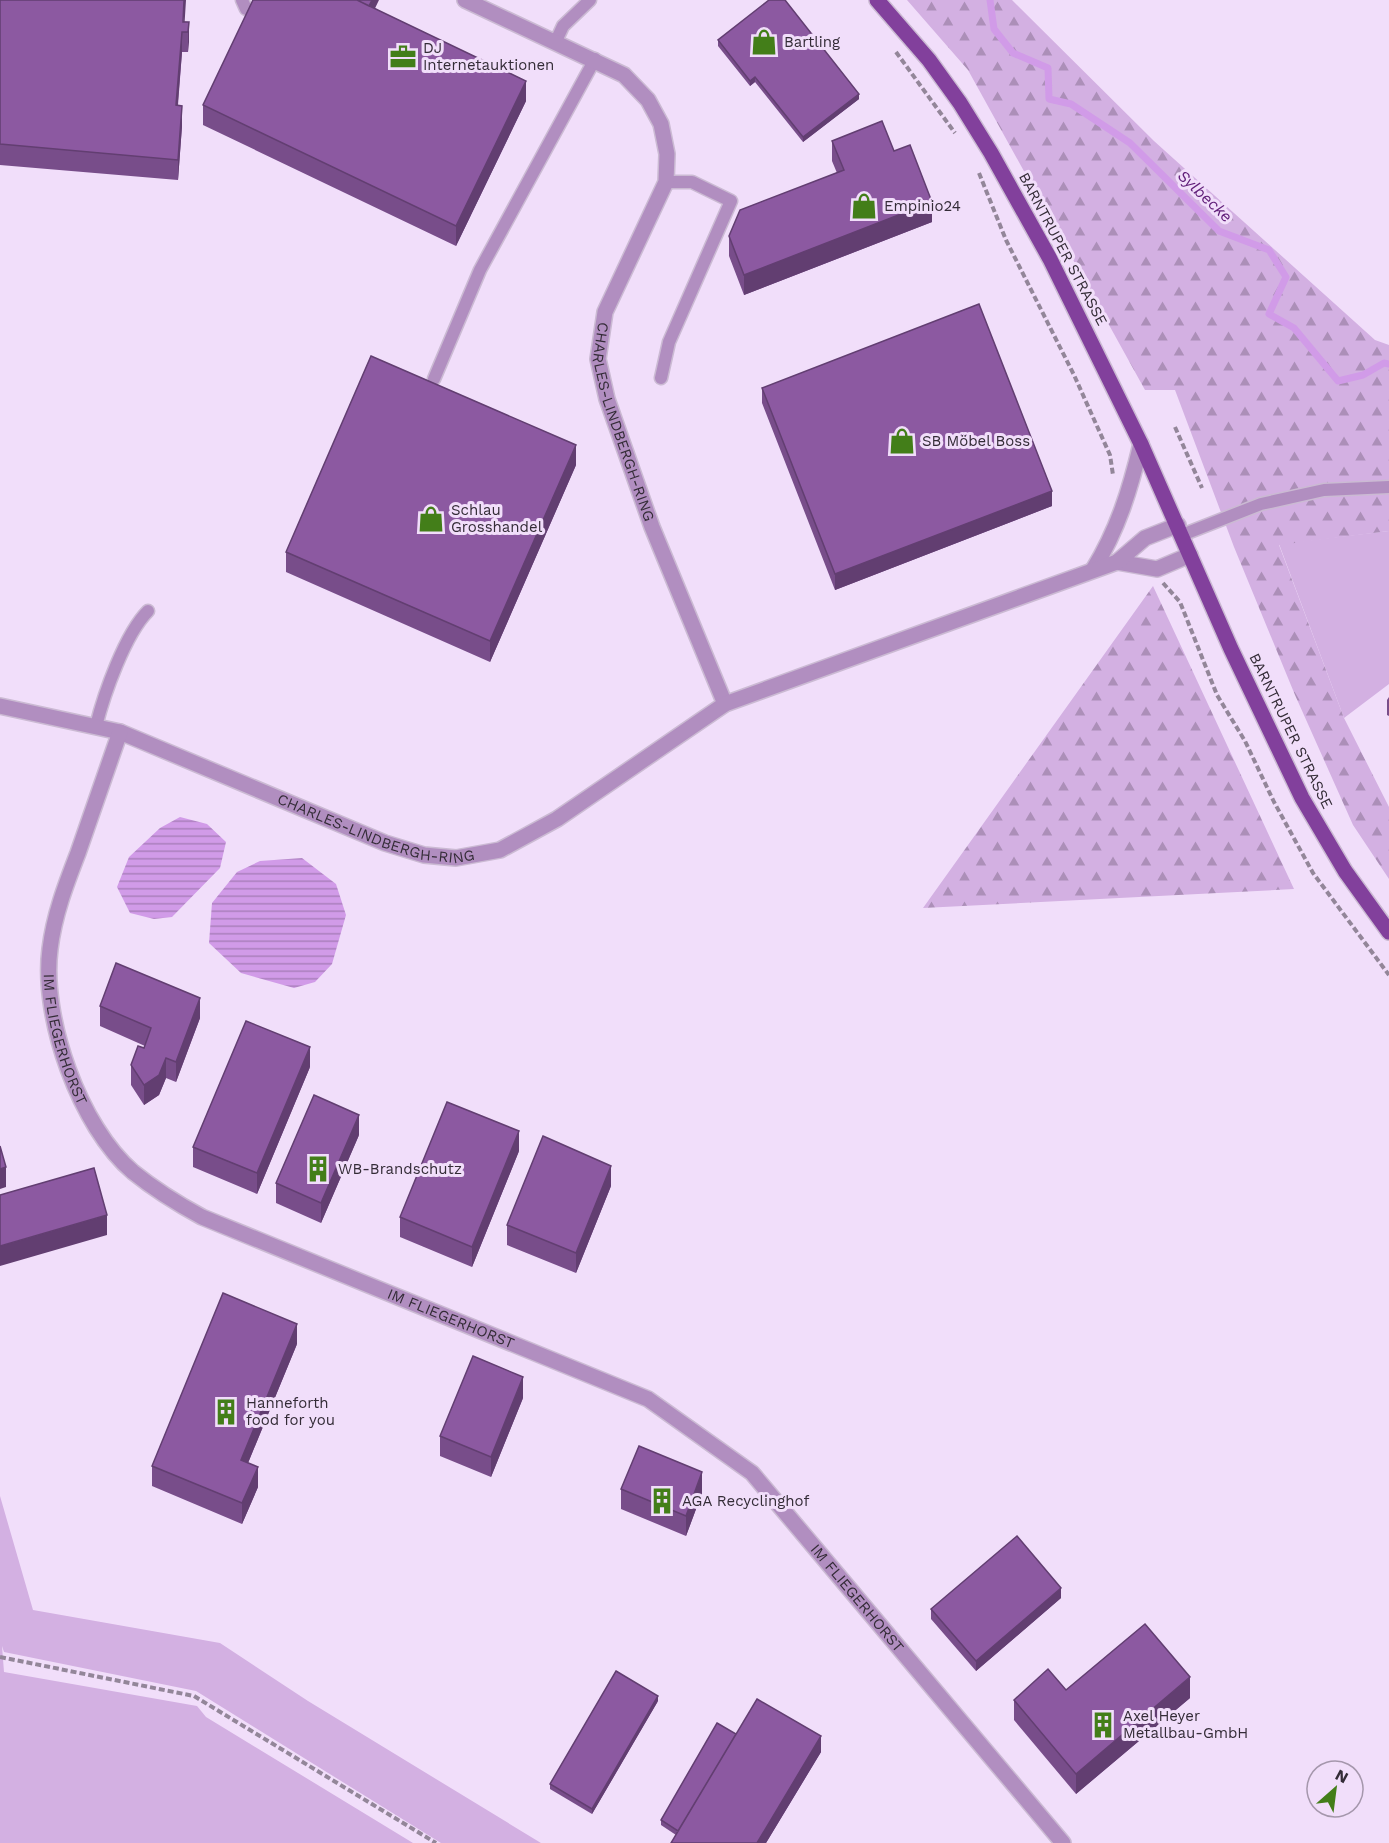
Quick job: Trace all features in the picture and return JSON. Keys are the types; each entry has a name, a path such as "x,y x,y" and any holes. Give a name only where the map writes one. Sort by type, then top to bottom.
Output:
{"main road":[{"name":"BARNTRUPER STRASSE","path":"877,0 928,60 991,153 1050,259 1141,444 1231,649 1302,798 1345,871 1389,932"}],"street":[{"name":"CHARLES-LINDBERGH-RING","path":"465,0 595,59 624,75 648,100 661,124 667,154 666,182 605,312 598,358 607,399 652,526 725,704"},
{"path":"1093,570 1112,539 1125,508 1141,444"},
{"name":"CHARLES-LINDBERGH-RING","path":"0,706 120,732 385,843 424,855 456,858 500,850 520,841 725,704 1117,562 1145,538 1180,530"},
{"name":"CHARLES-LINDBERGH-RING","path":"1117,562 1157,568 1190,555"},
{"name":"IM FLIEGERHORST","path":"120,732 59,904 49,950 52,1011 61,1052 95,1127 132,1171 202,1217 648,1399 752,1473 1063,1843"}],"lane":[{"path":"556,41 563,26 590,0"},
{"path":"434,379 480,270 595,59"},
{"path":"661,378 669,342 731,201 692,182 666,182"},
{"path":"1180,530 1271,502 1324,490 1389,487"},
{"path":"96,726 103,700 138,621 148,611"}],"path":[{"path":"890,46 960,140"},
{"path":"978,169 1006,240 1074,375 1110,455 1114,478"},
{"path":"1175,427 1202,488"},
{"path":"1166,588 1180,603 1217,695 1245,741 1274,802 1314,873 1389,975"},
{"path":"0,1657 194,1696 436,1843"}],"green space":[{"path":"907,0 1012,0 1154,141 1375,340 1389,345 1389,531 1279,545 1344,718 1389,807 1389,879 1353,825 1295,695 1234,547 1175,390 1145,390 968,70"},
{"path":"1389,531 1389,684 1344,718 1279,544"},
{"path":"1153,586 1294,889 923,908"},
{"path":"0,1496 33,1610 220,1643 308,1701 541,1843 441,1843 196,1691 4,1652 2,1646 4,1672 197,1706 206,1717 413,1843 0,1843"}],"shaded area":[{"path":"180,817 207,824 226,842 220,868 172,917 154,919 130,913 117,887 129,857 160,828"},
{"path":"302,858 336,884 346,915 332,964 315,982 294,988 241,973 209,943 212,903 237,872 260,861"}],"building":[{"path":"0,0 184,0 183,22 189,22 188,32 182,32 176,105 182,106 178,160 0,144"},
{"path":"253,0 357,0 526,81 456,226 203,105"},
{"path":"357,0 372,0 369,6"},
{"path":"769,0 785,0 859,94 803,137 755,77 750,81 718,40"},
{"name":"Empinio24","path":"882,121 894,151 910,145 932,202 744,275 729,236 740,210 844,170 832,141"},
{"name":"SB Möbel Boss","path":"979,304 1052,491 835,574 762,388"},
{"name":"Schlau Grosshandel","path":"371,356 576,445 490,641 286,552"},
{"path":"116,963 200,998 176,1062 166,1058 159,1075 144,1085 131,1065 138,1046 144,1048 151,1028 100,1006"},
{"path":"246,1021 310,1047 257,1173 193,1147"},
{"name":"WB-Brandschutz","path":"314,1095 359,1115 321,1203 276,1183"},
{"path":"447,1102 519,1131 472,1247 400,1217"},
{"path":"543,1136 611,1166 576,1253 507,1225"},
{"path":"0,1146 6,1167 0,1169"},
{"path":"94,1168 107,1215 0,1246 0,1195"},
{"name":"Hanneforth food for you","path":"223,1293 297,1324 241,1460 258,1467 242,1503 152,1466"},
{"path":"473,1356 523,1377 491,1457 440,1436"},
{"path":"639,1446 702,1472 686,1516 621,1489"},
{"path":"1017,1536 1061,1588 976,1661 931,1609"},
{"name":"Axel Heyer Metallbau-GmbH","path":"1145,1624 1190,1677 1076,1774 1014,1700 1048,1669 1066,1690"},
{"path":"616,1671 658,1696 592,1809 550,1784"},
{"path":"757,1699 821,1736 757,1843 671,1843"},
{"path":"717,1723 736,1734 678,1831 661,1820"}],"waterway":[{"name":"Sylbecke","path":"990,0 994,29 1013,53 1048,68 1049,99 1071,104 1130,143 1219,231 1269,250 1286,277 1269,314 1294,328 1338,381 1363,375 1384,363 1389,364"}],"place":[{"name":"Bartling","path":"764,42"},
{"name":"DJ Internetauktionen","path":"403,57"},
{"name":"Empinio24","path":"864,206"},
{"name":"SB Möbel Boss","path":"902,441"},
{"name":"Schlau Grosshandel","path":"431,519"},
{"name":"WB-Brandschutz","path":"318,1169"},
{"name":"Hanneforth food for you","path":"226,1412"},
{"name":"AGA Recyclinghof","path":"662,1501"},
{"name":"Axel Heyer Metallbau-GmbH","path":"1103,1725"}]}
